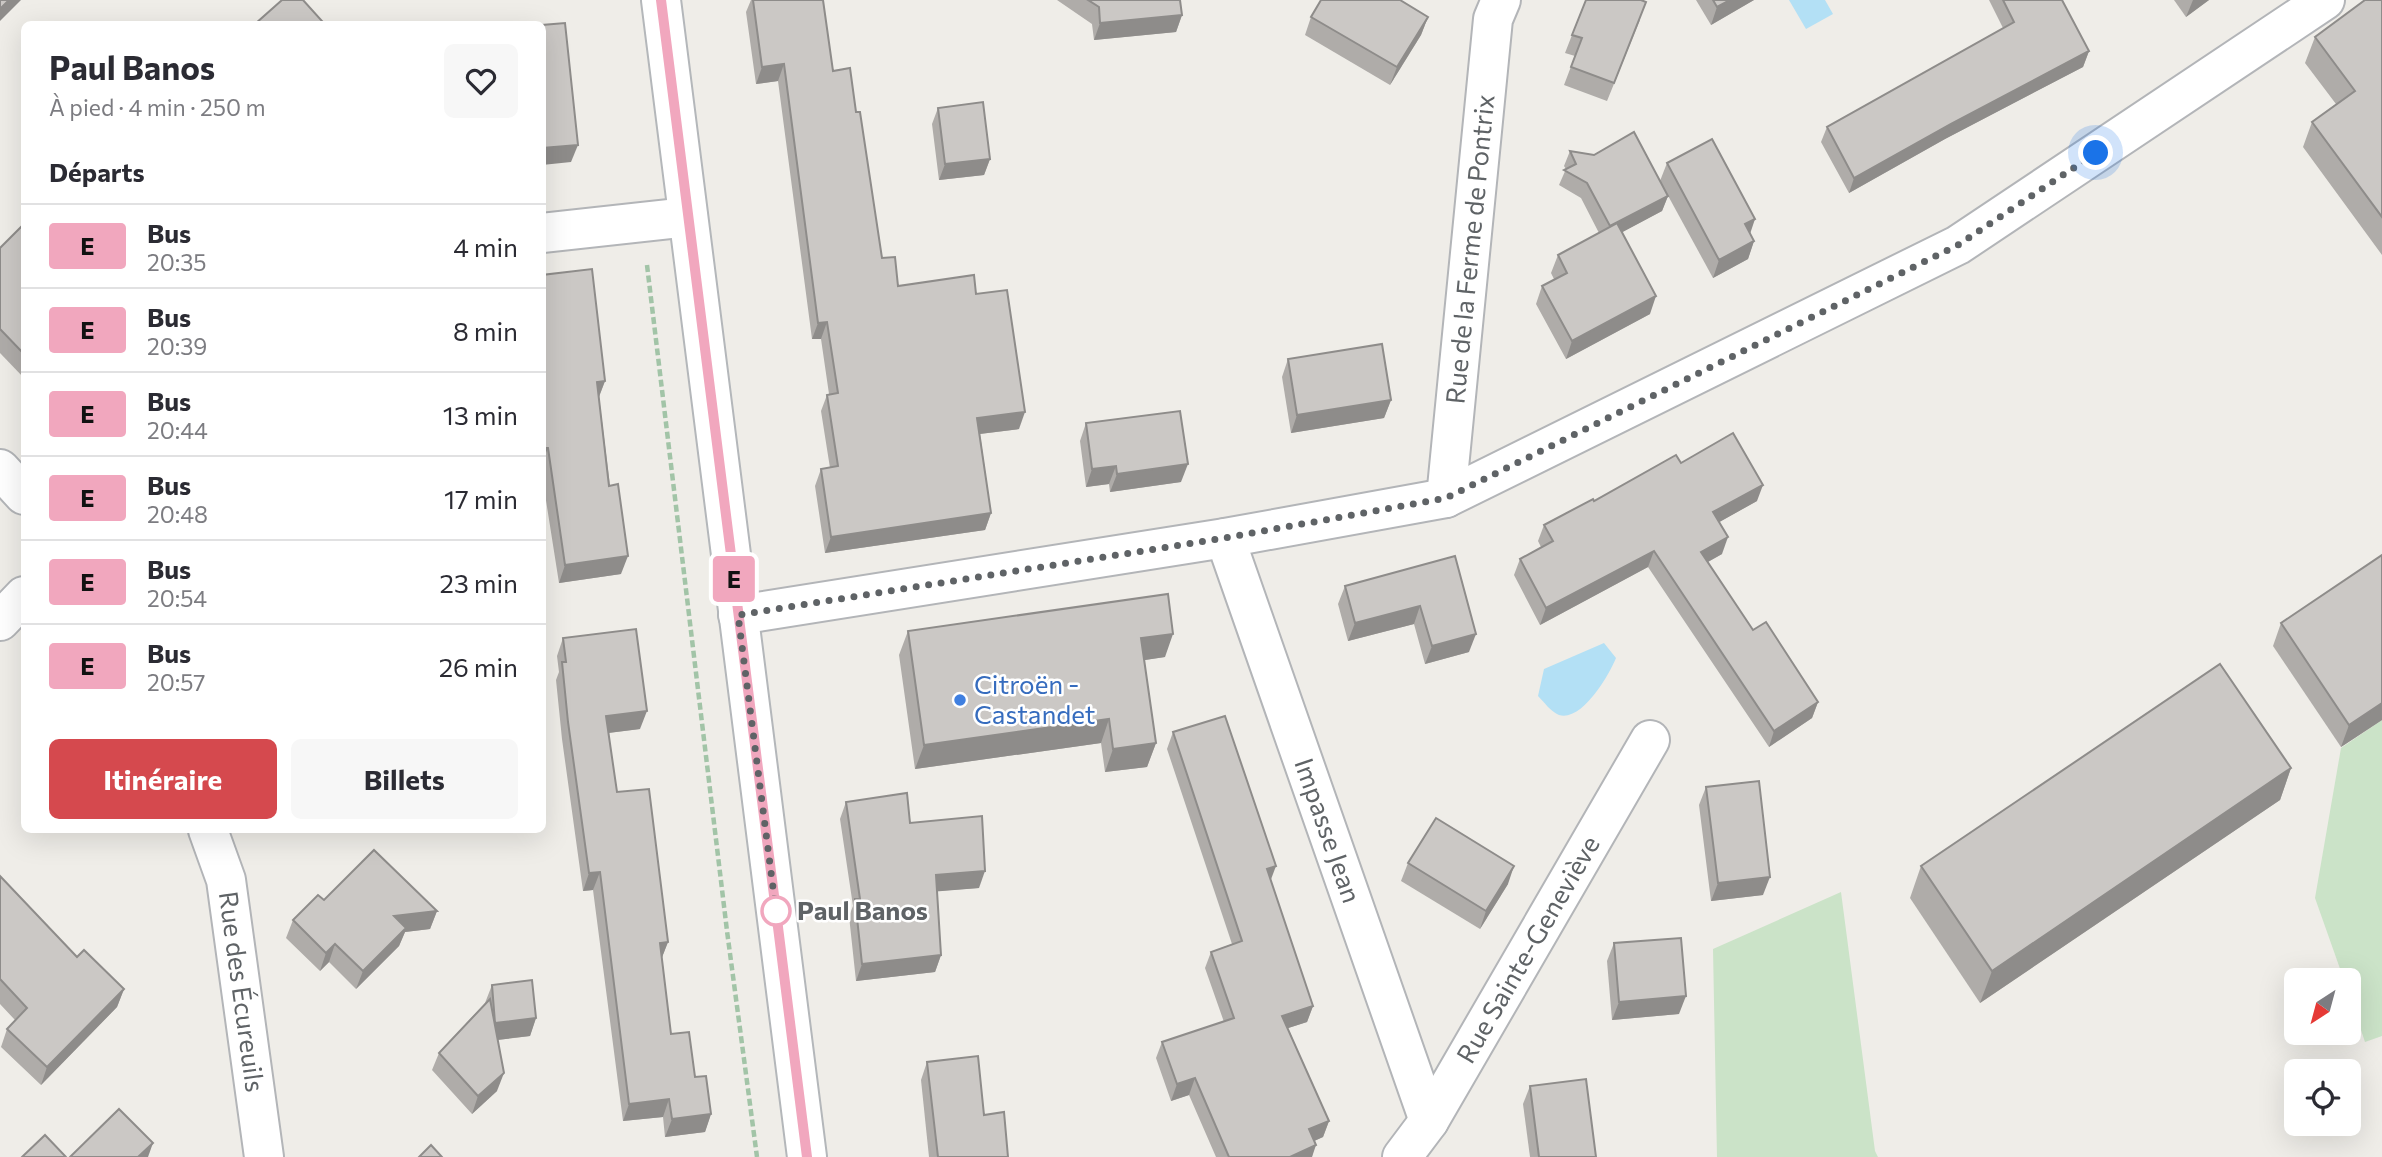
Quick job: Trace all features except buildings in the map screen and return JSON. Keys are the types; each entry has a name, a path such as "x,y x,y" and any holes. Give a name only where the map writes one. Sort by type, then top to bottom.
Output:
{"street":[{"path":"661,0 807,1157"},
{"name":"Rue de la Ferme de Pontrix","path":"1446,498 1493,19 1500,0"},
{"path":"738,615 1225,538 1446,498 1958,245 2325,0"},
{"path":"546,233 688,217"},
{"path":"0,469 21,492"},
{"name":"Impasse Jean","path":"1225,538 1429,1121"},
{"path":"0,621 21,599"},
{"name":"Rue Sainte-Geneviève","path":"1402,1157 1429,1121 1650,740"},
{"name":"Rue des Écureuils","path":"209,833 226,880 264,1157"}],"path":[{"path":"641,221 757,1157"}],"green space":[{"path":"2382,720 2382,1036 2365,1042 2361,1030 2361,968 2340,968 2315,898 2341,748"},
{"path":"1841,892 1875,1151 1878,1157 1717,1157 1713,949"}],"water":[{"path":"1789,0 1825,0 1833,14 1806,29"},
{"path":"1604,643 1616,658 1594,696 1568,715 1553,712 1538,696 1544,669"}],"bus line":[{"name":"E","path":"661,0 807,1157"}],"place":[{"name":"Citroën - Castandet","path":"960,700"},
{"name":"Paul Banos","path":"776,911"}],"route":[{"path":"776,911 738,615 1225,538 1446,498 1958,245 2096,153"}]}
